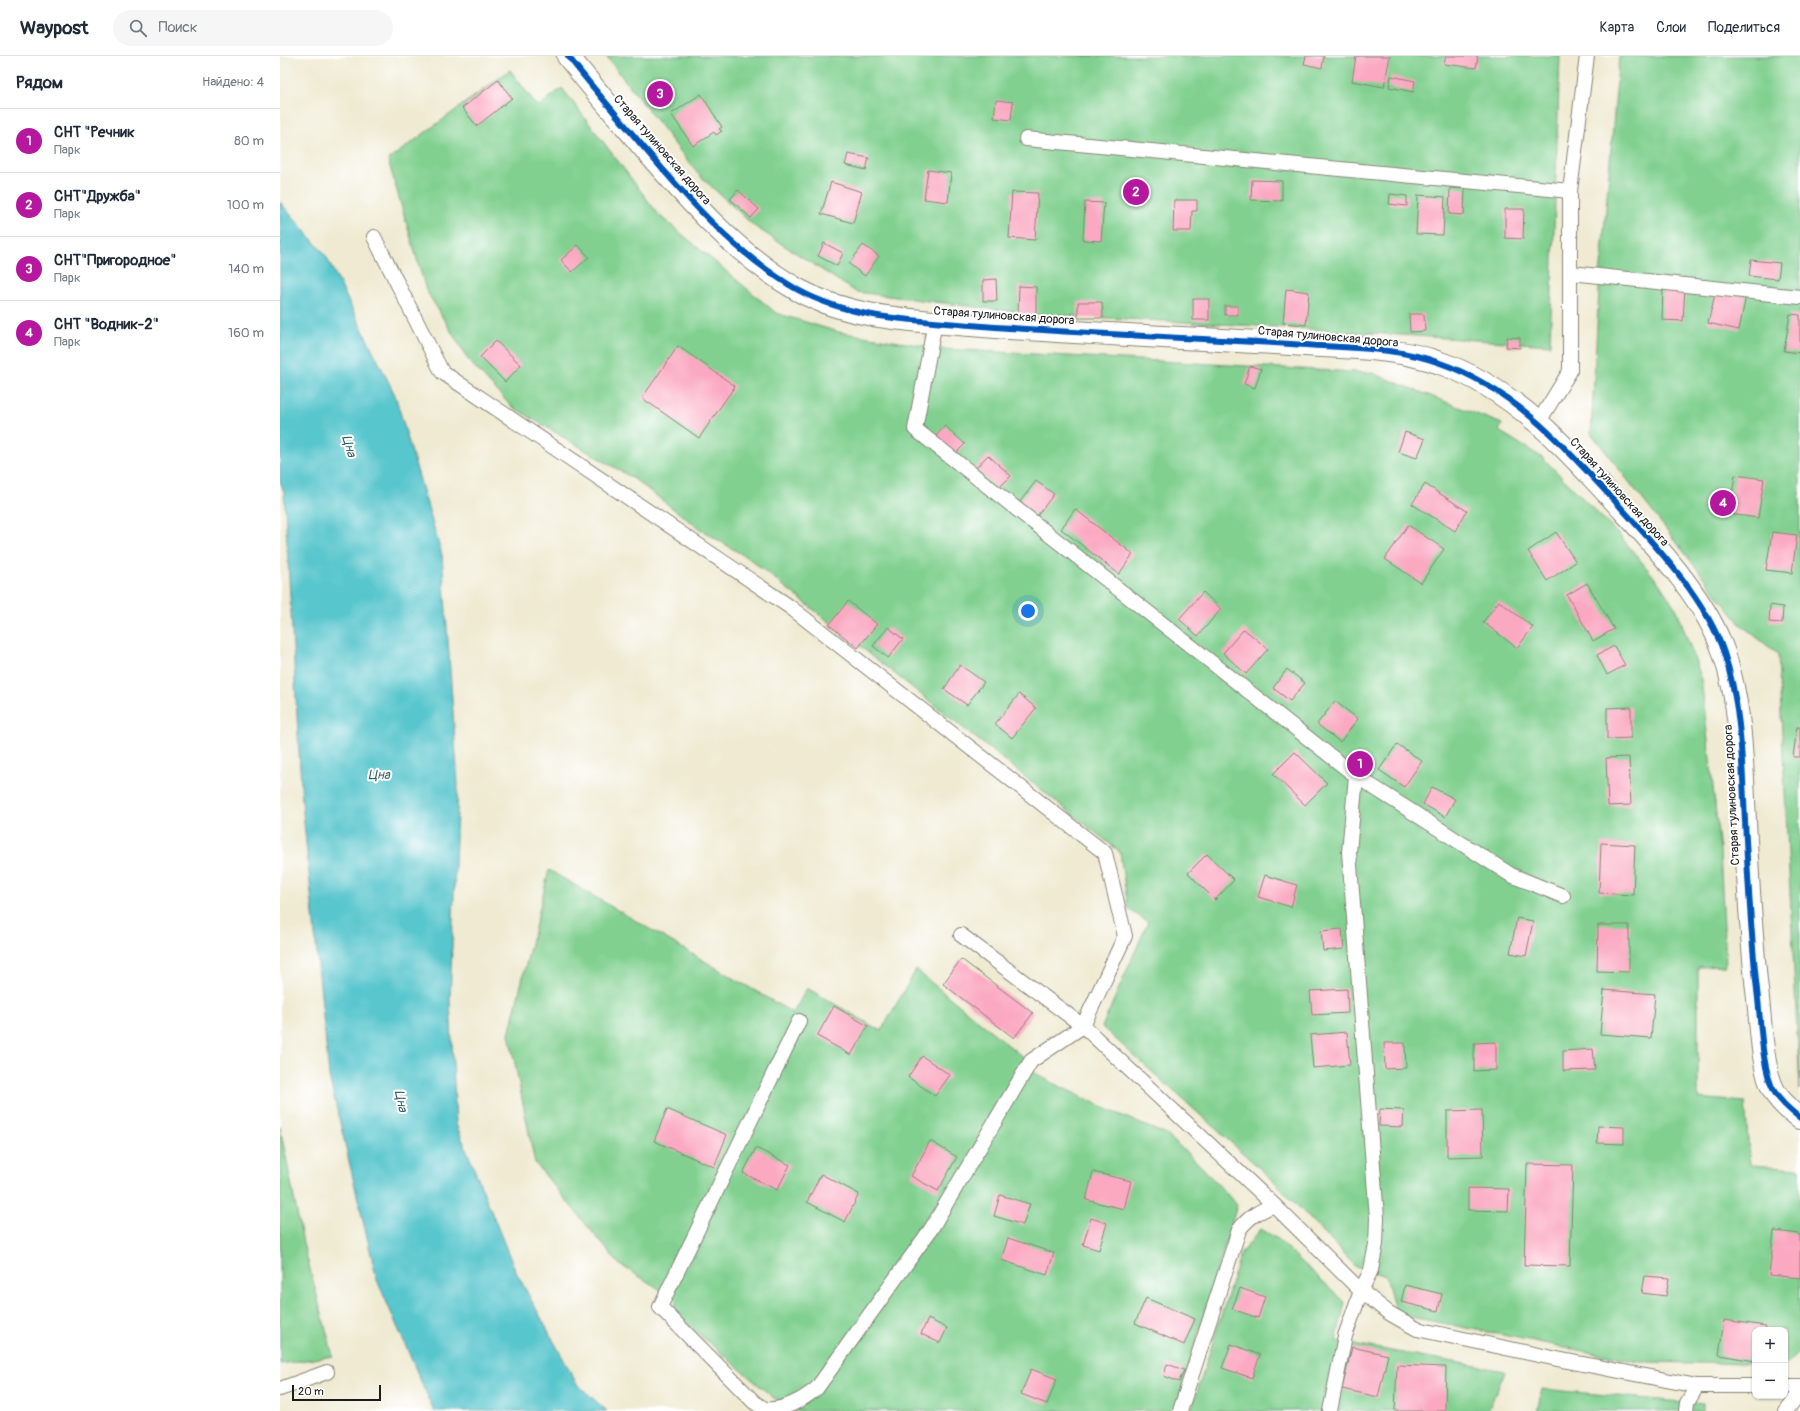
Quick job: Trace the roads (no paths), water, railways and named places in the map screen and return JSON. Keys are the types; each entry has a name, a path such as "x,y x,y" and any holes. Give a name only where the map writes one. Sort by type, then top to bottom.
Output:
{"street":[{"name":"Старая тулиновская дорога","path":"568,56 683,193 753,261 798,290 834,307 869,315 1058,332 1230,340 1393,352 1438,362 1470,375 1515,404 1538,423 1573,456 1630,517 1665,559 1704,610 1723,650 1731,679 1740,730 1748,889 1766,1070 1774,1091 1784,1104 1800,1118"}],"lane":[{"path":"1538,423 1570,371 1570,191 1587,56"},
{"path":"1026,139 1570,191"},
{"path":"374,237 442,372 790,607 1105,853 1125,936 1083,1026 1031,1061 931,1229 817,1388 799,1403 780,1409 766,1409 754,1402 660,1307 799,1022"},
{"path":"1571,273 1800,297"},
{"path":"935,322 915,429 1356,776 1511,875 1563,896"},
{"path":"1330,1411 1345,1336 1361,1291 1371,1270 1376,1244 1377,1218 1349,852 1356,776"},
{"path":"961,935 1083,1026 1274,1205 1361,1291 1389,1314 1417,1329 1562,1360 1696,1386 1752,1386"},
{"path":"1180,1411 1240,1230 1246,1220 1256,1213 1274,1205"},
{"path":"280,1389 327,1372"},
{"path":"1686,1411 1696,1386"},
{"path":"1788,1386 1800,1386"},
{"path":"1786,1411 1800,1392"}],"water":[{"name":"Цна","path":"280,202 326,256 395,395 442,555 458,784 450,1001 456,1124 515,1270 577,1384 607,1411 434,1411 377,1280 329,1076 302,802 284,492 280,481"}],"place":[{"name":"СНТ\"Пригородное\"","path":"660,94"},
{"name":"СНТ\"Дружба\"","path":"1136,192"},
{"name":"СНТ \"Водник-2\"","path":"1723,503"},
{"name":"СНТ \"Речник","path":"1360,764"}]}
